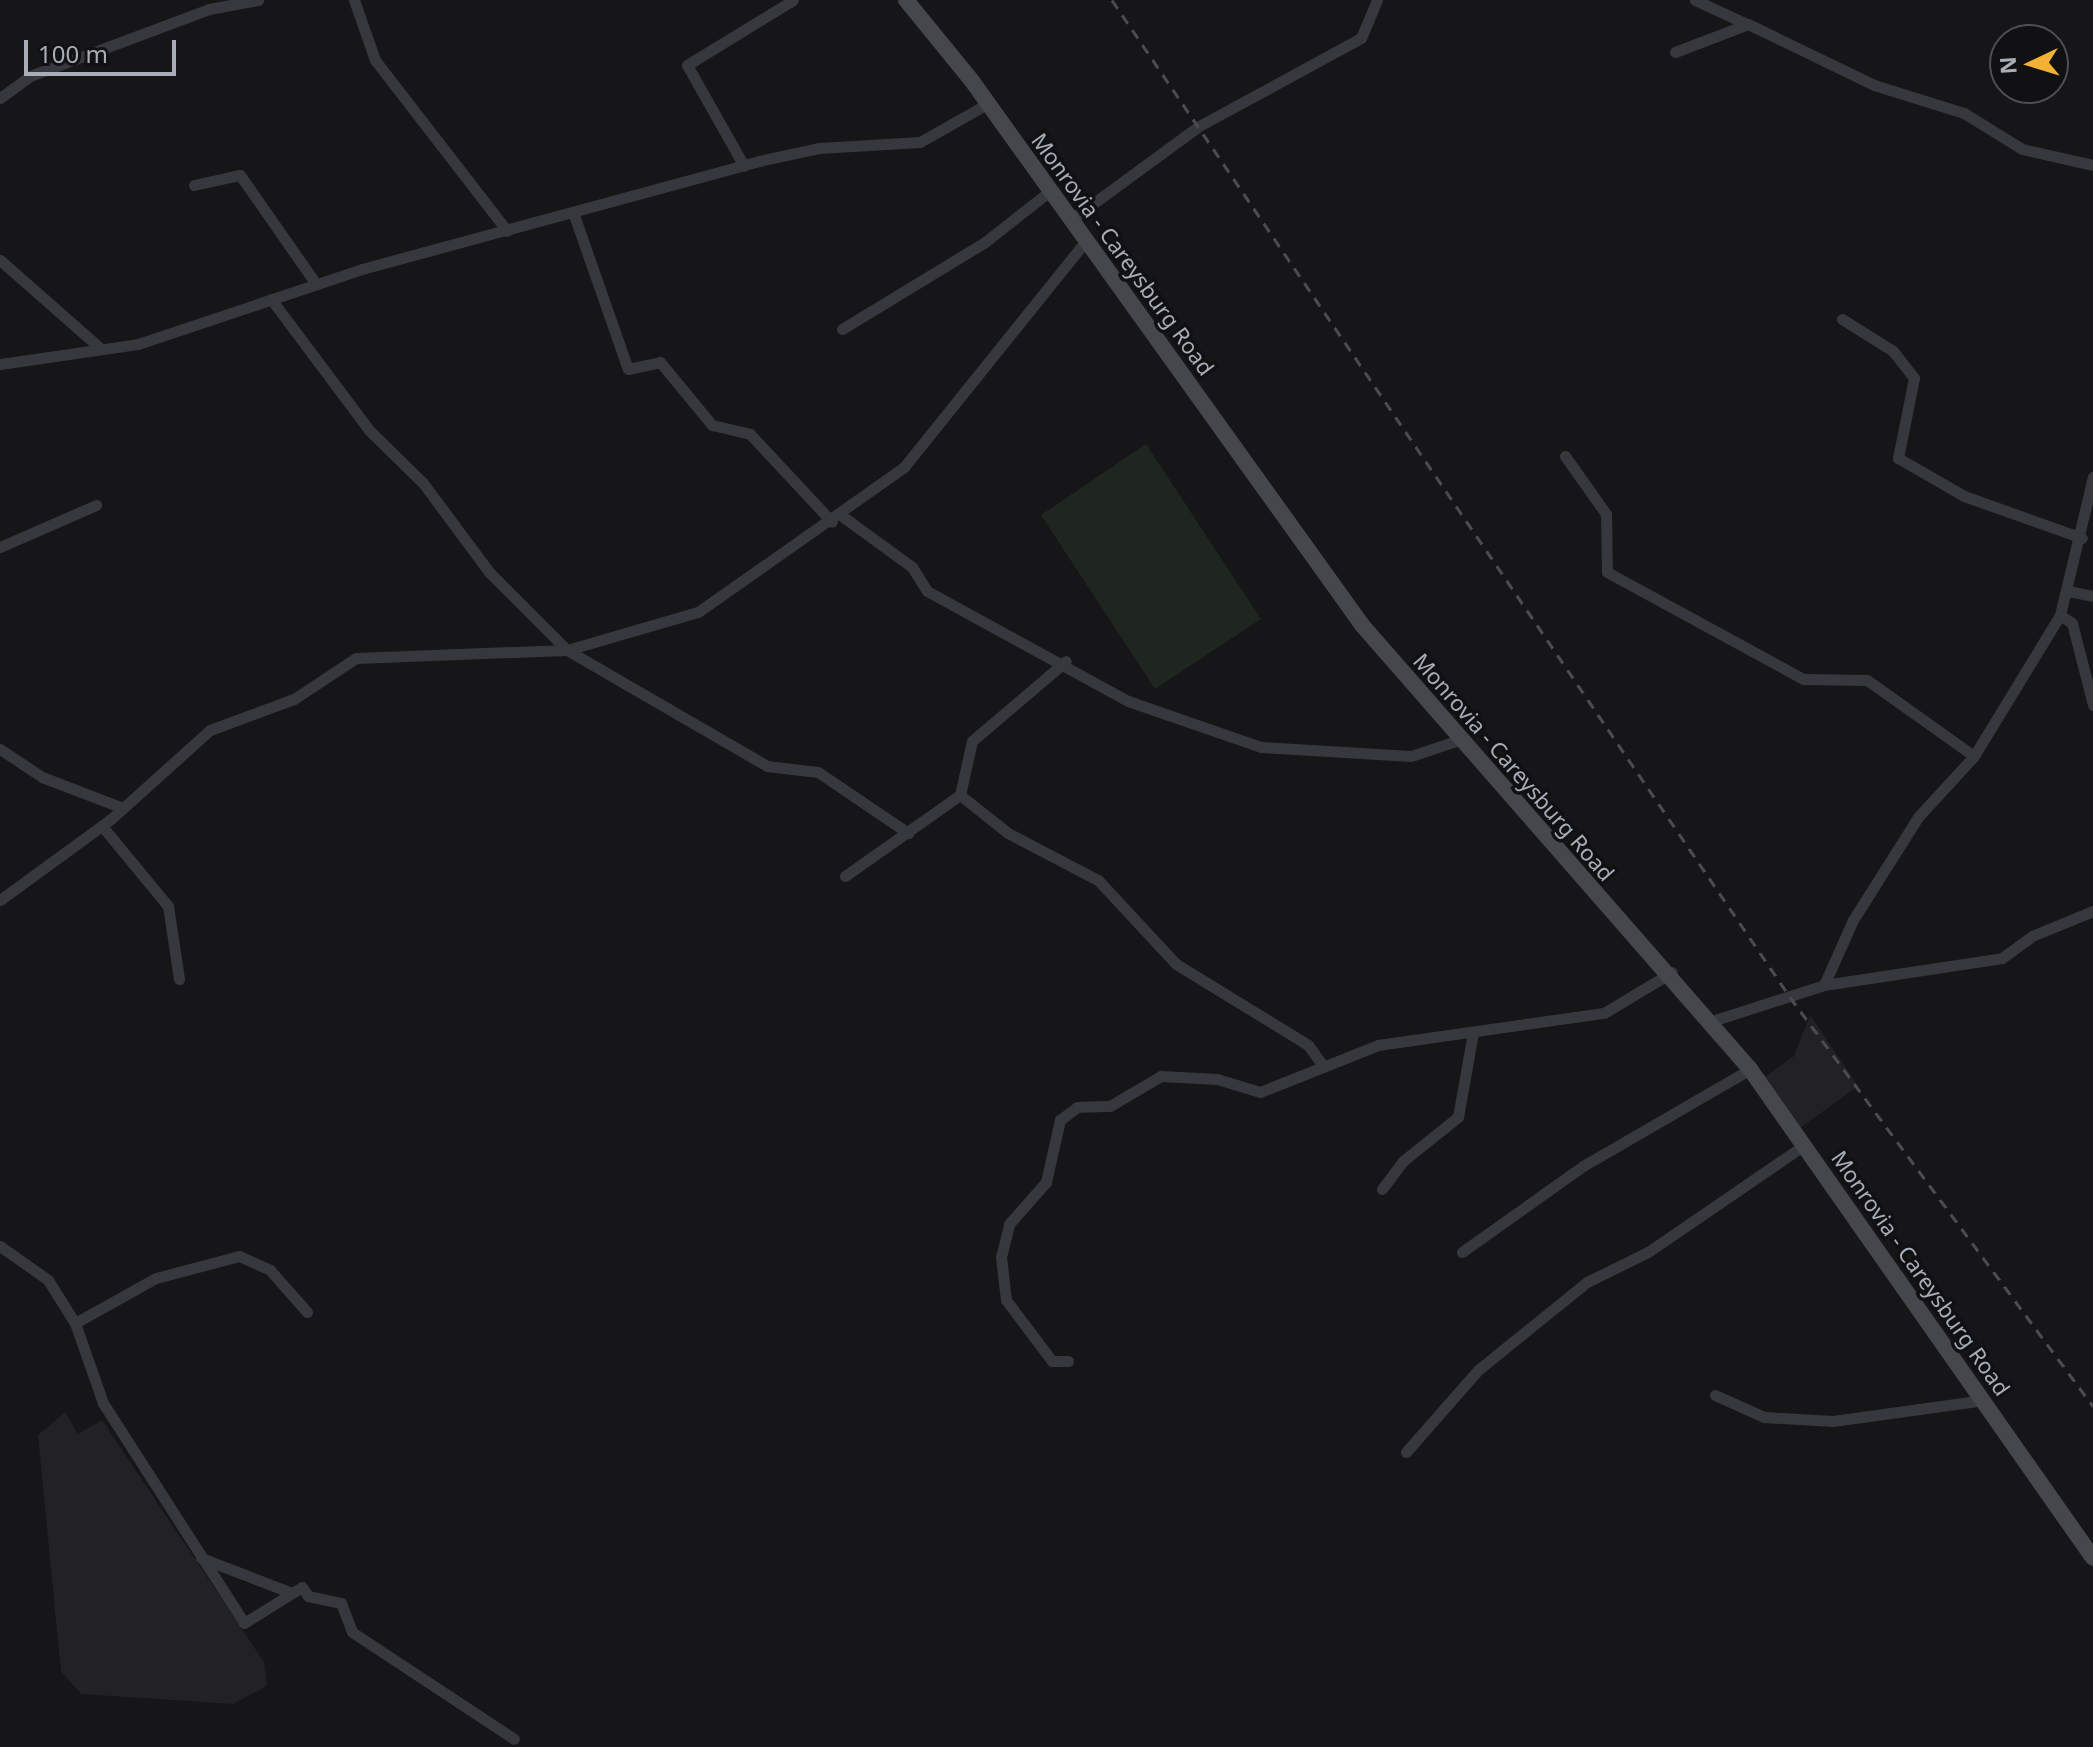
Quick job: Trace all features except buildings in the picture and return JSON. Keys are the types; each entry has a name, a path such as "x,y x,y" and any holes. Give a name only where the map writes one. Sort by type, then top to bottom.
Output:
{"main road":[{"name":"Monrovia - Careysburg Road","path":"906,0 1087,239 1362,625 1565,865 1672,972 1750,1069 2093,1558"}],"street":[{"path":"0,98 30,76 209,9 258,0"},
{"path":"354,0 375,60 507,231"},
{"path":"744,166 687,65 793,0"},
{"path":"1072,219 1199,126 1361,38 1377,0"},
{"path":"1695,0 1874,85 1964,113 2022,149 2093,165"},
{"path":"1675,52 1748,24"},
{"path":"0,364 138,344 316,284 744,166 819,148 920,142 987,104"},
{"path":"194,185 240,175 316,284"},
{"path":"842,329 985,242 1050,191"},
{"path":"574,215 628,369 660,362 712,425 750,434 837,519 912,567 927,591 1066,661 1128,701 1261,747 1411,756 1459,740"},
{"path":"0,900 102,826 210,730 294,699 356,658 567,650 698,612 837,519 933,436 1087,239"},
{"path":"0,260 100,348"},
{"path":"271,299 369,430 423,483 489,572 567,650 767,766 818,772 908,833"},
{"path":"1842,319 1893,351 1914,378 1898,458 1964,496 2082,538"},
{"path":"1565,456 1606,514 1607,572 1803,679 1867,680 1974,756"},
{"path":"1824,985 1853,920 1918,817 1974,756 2060,615 2082,538 2093,477"},
{"path":"0,547 96,505"},
{"path":"2068,591 2093,596"},
{"path":"2060,615 2072,623 2092,699"},
{"path":"845,876 960,795 972,741 1066,661"},
{"path":"0,749 42,777 123,808"},
{"path":"960,795 1008,833 1098,880 1176,964 1308,1045 1323,1066"},
{"path":"102,826 168,906 179,979"},
{"path":"1712,1021 1824,985 2002,958 2032,936 2093,911"},
{"path":"1068,1361 1052,1361 1006,1300 1001,1257 1009,1224 1046,1182 1060,1120 1077,1107 1110,1106 1161,1076 1217,1079 1260,1092 1378,1045 1604,1013 1672,972"},
{"path":"1382,1189 1403,1161 1458,1117 1473,1033"},
{"path":"1462,1252 1583,1166 1750,1069"},
{"path":"1406,1452 1478,1370 1587,1282 1648,1252 1803,1146"},
{"path":"0,1246 48,1280 75,1323 103,1403 244,1623 302,1587 308,1596 341,1603 352,1632 514,1739"},
{"path":"75,1323 156,1278 239,1256 270,1270 307,1312"},
{"path":"1715,1395 1764,1417 1833,1421 1985,1400"},
{"path":"201,1558 292,1593"}],"shaded area":[{"path":"1146,444 1261,619 1155,689 1041,515"},
{"path":"1810,1015 1858,1086 1800,1128 1765,1077 1794,1056"},
{"path":"65,1412 78,1434 102,1420 264,1662 267,1686 233,1704 81,1694 61,1671 38,1435"}],"railway":[{"path":"1112,0 1790,997 2093,1406"}]}
